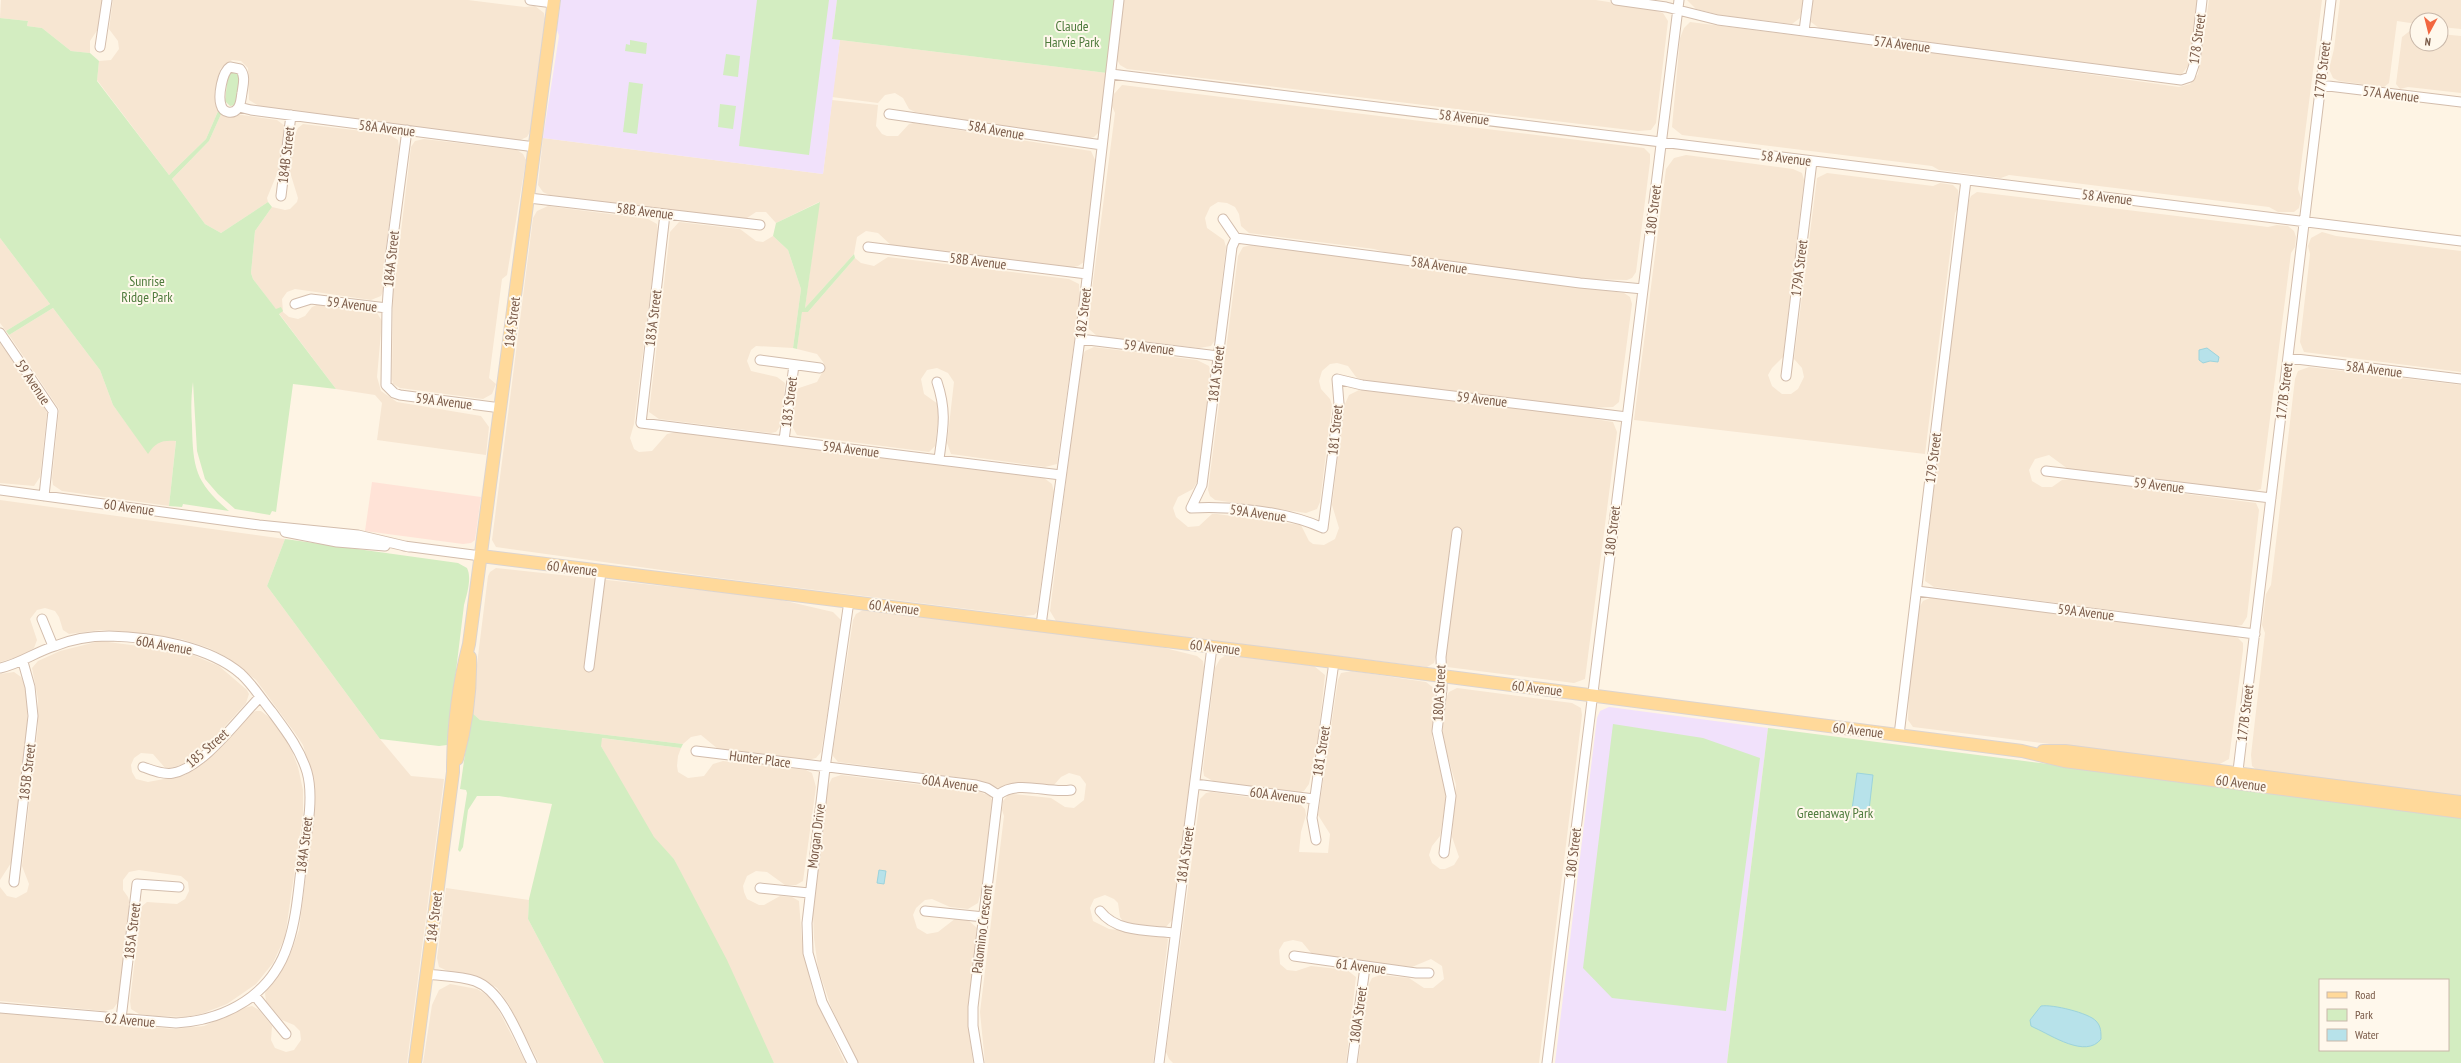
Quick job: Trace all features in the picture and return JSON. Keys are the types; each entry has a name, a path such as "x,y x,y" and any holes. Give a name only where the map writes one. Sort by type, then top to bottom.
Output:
{"main road":[{"name":"184 Street","path":"415,1063 453,772 453,736 461,676 470,644 554,1"},
{"name":"60 Avenue","path":"481,556 601,572 1042,625 1899,735 2022,751 2064,761 2426,797 2461,802"},
{"name":"60 Avenue","path":"2237,778 2358,799 2461,812"},
{"path":"2358,799 2365,796 2418,802 2426,797"},
{"path":"2433,809 2440,805 2461,807"}],"street":[{"path":"100,47 107,0"},
{"path":"530,0 554,1"},
{"name":"182 Street","path":"1042,625 1080,339 1119,0"},
{"name":"57A Avenue","path":"1616,0 1678,10 1718,20 2172,80 2190,77"},
{"name":"180 Street","path":"1547,1063 1679,0"},
{"path":"1804,31 1808,0"},
{"name":"178 Street","path":"2190,77 2196,62 2202,0"},
{"name":"177B Street","path":"2237,778 2331,0"},
{"name":"58A Avenue","path":"234,67 240,69 243,75 239,107 235,111 229,112 223,109 220,104 224,74 227,69 234,67"},
{"name":"58 Avenue","path":"1111,74 2461,241"},
{"name":"57A Avenue","path":"2320,85 2461,102"},
{"name":"58A Avenue","path":"239,107 535,147"},
{"name":"58A Avenue","path":"889,114 1102,145"},
{"name":"184B Street","path":"281,196 291,115"},
{"name":"184A Street","path":"388,388 384,380 391,252 407,130"},
{"name":"179A Street","path":"1786,376 1812,161"},
{"name":"179 Street","path":"1899,735 1966,180"},
{"name":"58B Avenue","path":"528,198 760,225"},
{"name":"183A Street","path":"641,423 665,214"},
{"path":"1223,219 1236,238"},
{"name":"58A Avenue","path":"1236,238 1580,283 1643,289"},
{"name":"181A Street","path":"1191,508 1202,485 1232,247 1236,238"},
{"name":"58B Avenue","path":"868,247 1087,274"},
{"name":"59 Avenue","path":"295,304 311,299 387,308"},
{"name":"59 Avenue","path":"0,333 53,411 44,496"},
{"name":"59 Avenue","path":"1080,339 1218,356"},
{"name":"58A Avenue","path":"2288,358 2461,379"},
{"name":"183 Street","path":"760,360 820,368"},
{"name":"183 Street","path":"784,440 794,365"},
{"name":"59 Avenue","path":"1337,379 1362,385 1627,417"},
{"name":"181 Street","path":"1323,528 1339,404 1337,379"},
{"path":"937,382 944,402 944,423 939,459"},
{"name":"59A Avenue","path":"388,388 400,395 501,408"},
{"name":"59A Avenue","path":"641,423 1061,475"},
{"name":"59 Avenue","path":"2046,471 2271,498"},
{"name":"60 Avenue","path":"0,490 259,525 358,535 409,547 481,556"},
{"name":"59A Avenue","path":"1191,508 1214,507 1302,518 1323,528"},
{"name":"180A Street","path":"1444,853 1451,796 1437,731 1442,676 1441,657 1457,532"},
{"path":"589,667 601,572"},
{"name":"59A Avenue","path":"1917,591 2254,634"},
{"name":"Morgan Drive","path":"849,601 809,893 808,953 822,1002 853,1063"},
{"path":"42,619 53,646"},
{"name":"60A Avenue","path":"0,668 23,662 53,646 92,637 110,636 188,647 224,663 242,675 260,697"},
{"name":"181A Street","path":"1159,1063 1212,647"},
{"name":"185B Street","path":"14,882 33,716 30,687 23,662"},
{"name":"181 Street","path":"1316,840 1312,826 1314,799 1334,662"},
{"name":"184A Street","path":"255,996 280,963 293,928 309,806 307,773 293,740 260,697"},
{"name":"185 Street","path":"143,767 162,773 172,773 184,769 207,751 260,697"},
{"name":"Hunter Place","path":"696,751 825,768"},
{"name":"60A Avenue","path":"825,768 976,785 987,788 998,795 1003,791 1018,788 1059,792 1071,790"},
{"name":"60A Avenue","path":"1195,784 1314,799"},
{"name":"Palomino Crescent","path":"979,1063 973,1026 973,1007 998,795"},
{"name":"185A Street","path":"122,1019 137,884 179,887"},
{"path":"760,888 809,893"},
{"path":"925,911 984,917"},
{"path":"1100,911 1106,919 1118,926 1175,933"},
{"name":"61 Avenue","path":"1294,956 1429,973"},
{"name":"180A Street","path":"1352,1063 1365,966"},
{"path":"427,974 475,981 485,986 500,1002 532,1063"},
{"path":"255,996 286,1034"},
{"name":"62 Avenue","path":"0,1008 160,1023 189,1022 220,1014 255,996"}],"shaded area":[{"path":"1,0 102,0 98,29 90,41 90,53 71,51 42,28 27,26 28,21 0,18"},
{"path":"113,0 468,0 525,7 535,6 544,13 545,19 531,130 527,137 520,140 262,108 249,100 248,68 241,61 232,60 220,69 217,95 219,109 206,139 169,175 97,80 99,61 111,60 119,49 118,41 109,29"},
{"path":"561,0 837,0 832,39 840,40 823,174 543,138 559,36 557,30"},
{"path":"1122,0 1596,0 1646,8 1663,13 1668,21 1656,123 1651,130 1638,131 1127,69 1120,65 1116,58"},
{"path":"1687,0 1803,0 1800,18 1792,24 1725,16 1696,9"},
{"path":"1813,0 2198,0 2189,65 2181,75 1819,28 1811,22"},
{"path":"2209,0 2322,0 2298,189 2301,198 2299,208 2294,212 2278,212 2269,207 2009,175 2001,178 1939,170 1932,166 1682,135 1672,127 1680,38 1684,28 1690,22 1967,57 2179,87 2190,84 2198,74"},
{"path":"2340,0 2461,0 2461,29 2449,28 2449,12 2409,12 2409,23 2397,21 2389,83 2384,87 2339,81 2333,78 2329,69 2334,49"},
{"path":"2409,32 2409,52 2449,52 2449,35 2461,36 2461,93 2408,87 2400,89 2396,84 2402,37"},
{"path":"840,40 1107,73 1099,132 1094,137 1087,139 915,112 909,109 903,98 895,93 885,95 878,103 832,97"},
{"path":"1122,85 1644,148 1650,154 1650,162 1636,272 1632,278 1627,280 1582,279 1391,254 1374,249 1249,233 1241,226 1239,214 1235,207 1227,203 1218,202 1210,207 1205,218 1207,228 1224,240 1226,247 1215,340 1211,346 1199,348 1097,336 1089,329 1088,321 1115,113 1112,106 1114,94"},
{"path":"832,100 878,105 876,126 882,134 887,136 898,136 909,124 914,123 1091,151 1096,162 1084,262 1078,266 1070,268 892,246 878,233 866,231 857,237 854,254 805,308 819,202 776,223 766,212 756,212 747,218 735,218 549,195 543,192 538,185 543,138 823,174"},
{"path":"222,112 277,120 285,126 281,164 267,198 268,202 221,233 205,224 172,179 209,141"},
{"path":"303,124 388,134 398,140 399,147 382,279 384,289 381,296 371,300 295,289 287,292 282,299 283,312 289,317 298,319 305,316 312,307 319,304 377,313 382,321 377,377 381,391 397,402 481,416 489,427 486,455 377,440 382,403 375,395 336,389 253,279 251,273 255,231 272,207 285,210 290,209 297,202 298,198 290,172 295,135 298,128"},
{"path":"424,139 517,150 523,154 526,160 507,275 502,279 489,378 496,384 492,394 483,399 400,388 393,384 393,289 411,147 415,141"},
{"path":"1686,155 1793,169 1802,173 1804,180 1783,357 1772,368 1768,375 1772,386 1782,394 1791,394 1798,389 1804,377 1802,368 1794,359 1817,178 1827,173 1933,186 1940,183 1953,185 1958,190 1959,206 1955,213 1925,454 1634,420 1666,169 1674,158"},
{"path":"1977,192 2268,227 2277,225 2288,226 2294,231 2296,237 2295,247 2291,253 2261,489 2254,491 2068,469 2049,455 2035,459 2029,470 2032,481 2042,487 2052,487 2062,480 2070,479 2256,503 2259,510 2247,617 2242,625 2236,626 1934,587 1925,581 1929,530 1968,203 1971,196"},
{"path":"548,206 648,219 657,224 658,233 634,424 630,438 634,449 639,452 652,451 667,434 676,432 1044,478 1052,484 1054,492 1037,612 1034,615 1024,616 712,577 496,547 492,540 533,218 537,211"},
{"path":"679,222 740,229 756,241 763,242 773,236 788,250 801,289 793,348 756,346 751,350 747,361 751,371 777,377 785,383 782,424 776,432 771,433 659,419 649,412 670,232"},
{"path":"2322,232 2336,236 2461,251 2461,372 2304,352 2300,342 2310,254 2308,246 2311,238"},
{"path":"0,238 50,304 6,331 0,323"},
{"path":"1251,245 1624,293 1630,297 1632,304 1619,402 1613,407 1585,408 1363,381 1356,377 1348,366 1337,363 1330,364 1322,371 1319,381 1321,389 1330,399 1332,405 1320,502 1317,509 1306,513 1215,500 1210,496 1208,490 1238,256 1243,247"},
{"path":"888,257 1069,279 1079,284 1080,300 1057,464 1045,467 951,454 947,443 954,382 948,373 937,368 927,370 921,379 924,394 938,404 939,413 935,446 929,452 797,435 792,426 796,389 817,382 825,367 817,354 797,349 802,311 808,312 855,258 861,263 874,266"},
{"path":"53,308 100,370 113,405 148,453 155,444 163,440 176,440 169,506 62,491 53,485 52,478 59,409 9,335"},
{"path":"0,343 41,401 47,413 40,477 34,486 0,483"},
{"path":"1094,347 1197,360 1209,366 1211,373 1198,480 1193,489 1178,497 1173,508 1176,517 1188,527 1199,526 1212,514 1217,514 1301,525 1309,541 1313,544 1324,545 1335,539 1339,528 1332,505 1344,406 1349,395 1359,390 1548,411 1613,422 1617,432 1585,679 1574,683 1447,667 1444,661 1461,531 1452,530 1437,654 1434,663 1427,667 1056,621 1050,611 1081,359 1085,351"},
{"path":"2309,367 2461,385 2461,797 2258,771 2252,766 2251,755 2265,633 2262,625 2266,594 2271,585 2295,379 2298,371"},
{"path":"372,482 481,497 475,540 471,543 463,544 365,531"},
{"path":"0,500 285,539 267,586 380,739 411,776 444,779 407,1063 0,1063 0,1013 174,1029 204,1026 244,1008 252,1006 259,1010 272,1026 271,1040 275,1048 286,1052 294,1050 301,1040 300,1031 294,1025 282,1020 266,1001 265,993 290,955 299,930 315,803 312,774 303,745 295,733 256,680 228,658 209,648 181,639 119,631 101,630 69,634 63,630 59,617 55,611 45,608 37,610 30,619 37,640 34,648 21,656 0,662"},
{"path":"496,568 773,598 833,612 841,620 841,630 821,752 816,758 808,760 718,749 701,735 691,737 683,744 480,720 471,712 488,576 490,572"},
{"path":"1932,597 2228,635 2238,638 2243,643 2243,650 2229,759 2218,765 1913,727 1908,720 1909,690 1919,608 1923,601"},
{"path":"863,610 1157,646 1197,656 1203,661 1204,668 1172,920 1166,927 1161,928 1124,923 1120,917 1118,903 1114,899 1105,895 1094,899 1090,908 1093,921 1109,929 1161,935 1168,939 1153,1063 985,1063 980,1012 1004,816 1002,810 1003,801 1008,795 1013,794 1051,798 1065,807 1074,808 1084,800 1086,784 1080,776 1069,773 1061,777 1053,786 1015,783 999,788 971,779 838,762 833,756 833,751 853,620 856,614"},
{"path":"100,641 186,652 219,666 247,690 249,694 246,703 218,734 191,759 181,765 166,769 153,754 141,753 134,758 131,765 132,772 136,779 148,782 185,775 200,765 251,713 256,711 261,711 270,718 290,746 298,767 303,790 303,814 285,937 273,963 256,984 227,1004 201,1014 185,1017 156,1016 139,1014 131,1009 130,1001 141,907 147,902 177,904 185,899 189,891 188,882 181,876 139,870 129,872 123,880 123,890 128,897 130,904 118,1002 113,1009 104,1011 0,1001 0,887 7,896 16,898 27,892 29,884 22,866 38,726 38,699 32,668 38,661 60,651"},
{"path":"1226,655 1314,666 1325,675 1318,739 1309,784 1304,791 1298,793 1213,781 1204,776 1203,769 1215,668 1220,659"},
{"path":"1352,671 1426,682 1435,689 1432,738 1443,777 1446,799 1440,836 1432,846 1429,855 1432,863 1440,869 1445,869 1454,865 1459,857 1452,837 1456,785 1442,736 1446,698 1449,692 1457,688 1572,703 1581,708 1582,715 1539,1063 1358,1063 1368,986 1372,978 1380,975 1409,978 1424,988 1433,988 1444,979 1442,966 1431,959 1412,967 1326,957 1312,954 1302,942 1293,940 1284,942 1279,950 1280,964 1287,970 1296,971 1311,966 1347,970 1356,977 1346,1063 1173,1063 1169,1059 1166,1052 1200,799 1206,793 1211,792 1300,804 1305,809 1306,815 1301,832 1299,852 1328,853 1330,834 1318,815 1338,680 1341,673"},
{"path":"14,672 21,677 24,684 27,700 27,731 11,863 0,880 0,674"},
{"path":"1609,707 1768,728 1727,1063 1555,1063 1597,718 1600,711"},
{"path":"601,738 681,748 678,756 678,772 688,778 704,776 713,764 723,761 806,770 812,773 816,787 803,881 796,885 785,885 767,872 756,871 747,876 743,886 747,899 759,905 764,905 780,896 792,897 799,901 802,942 813,993 845,1063 774,1063 674,859 654,838 601,746"},
{"path":"841,775 980,792 990,796 992,800 982,888 978,903 968,909 950,907 932,899 925,900 916,908 913,915 917,928 927,934 938,932 956,918 968,920 977,928 968,1024 973,1063 858,1063 831,1007 818,968 814,938 813,913 828,786 832,778"},
{"path":"446,888 529,900 528,919 604,1063 539,1063 508,1003 497,988 477,976 452,973 439,967 437,958"},
{"path":"450,984 477,989 490,997 498,1009 526,1063 423,1063 432,1005 439,990"}],"green space":[{"path":"757,0 829,0 809,155 739,146"},
{"name":"Claude Harvie Park","path":"837,0 1114,0 1107,73 832,39"},
{"name":"Sunrise Ridge Park","path":"0,18 28,21 27,26 42,28 71,51 90,53 99,61 97,81 169,175 206,139 219,109 222,112 209,141 172,179 205,224 221,233 268,202 272,207 255,231 251,273 253,279 276,309 281,307 283,311 279,314 336,389 293,384 276,512 272,511 270,515 235,509 218,494 205,479 197,451 193,382 191,414 195,463 198,473 209,491 229,511 183,504 182,507 169,506 176,441 167,441 157,444 148,454 113,405 100,370 53,308 9,335 6,331 50,304 0,238"},
{"path":"630,40 647,43 646,54 625,51 626,44 630,45"},
{"path":"726,54 740,56 738,77 723,75"},
{"path":"232,71 238,73 240,78 237,102 235,105 230,106 225,101 228,75"},
{"path":"629,82 643,84 637,134 623,132"},
{"path":"720,104 736,106 733,129 718,127"},
{"path":"820,202 805,308 854,254 855,258 808,312 802,312 797,349 793,348 801,289 788,250 773,236 776,223"},
{"path":"285,539 458,563 467,568 469,576 468,586 464,605 447,745 439,746 380,739 267,586"},
{"path":"471,712 480,720 683,744 681,748 602,738 601,746 654,837 674,859 727,960 774,1063 604,1063 528,919 529,899 552,804 499,796 477,796 468,810 463,847 460,852 458,850 467,793 466,790 460,789"},
{"path":"1613,724 1703,738 1760,758 1726,1011 1612,998 1583,968"},
{"name":"Greenaway Park","path":"1768,728 2461,817 2461,1063 1727,1063"}],"water":[{"path":"2207,348 2219,357 2218,362 2210,361 2203,363 2199,360 2199,350"},
{"path":"1857,773 1873,775 1868,819 1851,817"},
{"path":"879,870 886,871 884,884 877,883"},
{"path":"2041,1006 2053,1006 2070,1010 2092,1018 2099,1025 2101,1039 2095,1045 2087,1047 2078,1046 2068,1044 2031,1026 2030,1020"}]}
